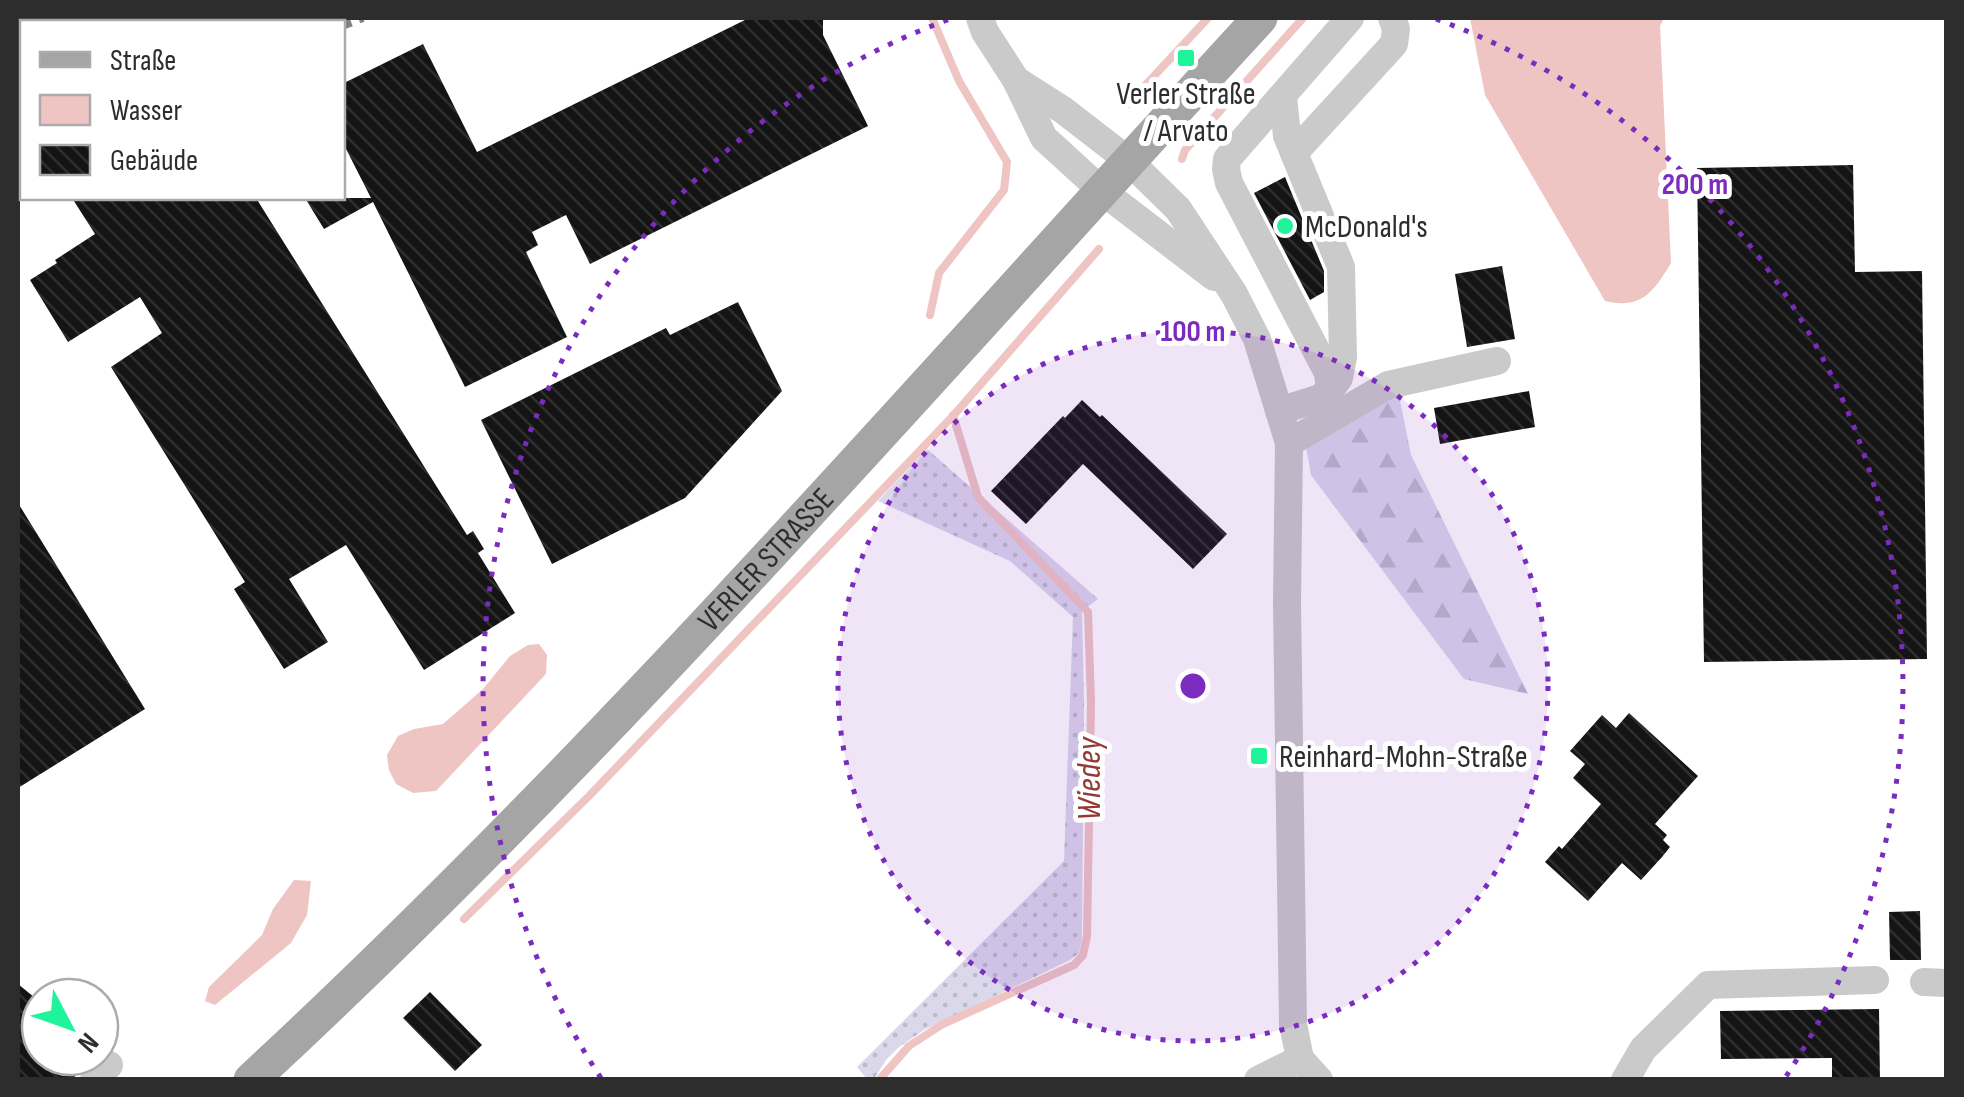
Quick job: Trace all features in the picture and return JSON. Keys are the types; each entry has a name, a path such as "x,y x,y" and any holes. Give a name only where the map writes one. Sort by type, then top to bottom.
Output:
{"main road":[{"name":"VERLER STRASSE","path":"251,1080 432,907 627,707 1260,18"}],"street":[{"path":"980,18 1044,138 1102,191 1234,294"},
{"path":"1330,390 1328,373 1229,184 1226,160 1350,18"},
{"path":"1294,153 1394,44 1396,29 1392,18"},
{"path":"1016,80 1129,161 1178,209 1234,294 1258,339 1289,444 1287,603 1293,1024 1305,1073 1258,1080"},
{"path":"1279,411 1320,398 1330,390 1340,378 1343,357 1342,268 1287,136 1283,96"},
{"path":"1289,444 1388,385 1497,361"},
{"path":"1624,1080 1643,1049 1708,985 1875,980"}],"green space":[{"path":"1394,371 1411,455 1528,694 1464,679 1311,475 1302,424"},
{"path":"927,449 1098,599 1082,611 1082,939 1079,953 1070,960 924,1030 898,1048 874,1079 867,1079 857,1067 1064,861 1073,617 1010,561 878,501"}],"water":[{"path":"1470,18 1664,18 1660,26 1671,263 1646,296 1629,303 1605,301 1485,95"},
{"path":"539,644 547,655 546,674 436,791 413,793 396,784 387,755 398,736 443,724 483,689 510,656 528,645"},
{"path":"294,880 311,881 307,915 291,943 215,1005 205,1001 209,987 262,935 273,909"}],"building":[{"path":"749,18 823,18 823,35 868,126 590,264 566,215 532,232 538,245 526,252 567,337 465,387 373,202 324,229 306,200 371,198 345,147 345,83 423,44 477,152"},
{"path":"1853,165 1855,272 1922,271 1927,659 1704,662 1697,168"},
{"name":"McDonald's","path":"1285,177 1324,271 1324,292 1310,300 1254,193"},
{"path":"73,200 257,200 467,535 473,531 484,549 478,553 515,613 424,670 346,545 289,579 328,642 284,669 234,589 245,582 111,367 162,333 140,297 68,342 30,280 95,234"},
{"path":"1502,266 1515,339 1467,347 1455,274"},
{"path":"738,302 782,391 685,498 552,564 481,420 666,328 670,335"},
{"path":"1529,391 1535,427 1440,444 1434,408"},
{"path":"1082,400 1227,534 1193,569 1083,464 1026,524 991,491"},
{"path":"18,503 145,709 18,788"},
{"path":"1629,713 1698,776 1655,824 1667,835 1663,840 1670,847 1662,857 1641,880 1622,863 1588,901 1545,862 1559,846 1562,849 1601,804 1573,778 1585,764 1570,751 1602,715 1616,728"},
{"path":"1920,911 1921,960 1890,960 1889,912"},
{"path":"18,984 20,1077 74,1077 18,1080"},
{"path":"430,992 482,1045 455,1071 403,1018"},
{"path":"1879,1009 1880,1080 1832,1080 1832,1058 1721,1059 1720,1011"}],"waterway":[{"path":"66,20 72,18"},
{"name":"Wiedey","path":"930,315 939,273 1004,190 1007,162 959,81 932,18"},
{"path":"1128,104 1208,18"},
{"path":"1182,159 1185,150 1303,18"},
{"path":"464,919 590,795 953,416 1099,249"},
{"name":"Wiedey","path":"879,1080 909,1046 943,1024 1074,965 1083,955 1087,936 1091,702 1088,612 978,497 953,415"}],"railway":[{"path":"230,20 235,18"},
{"path":"264,20 270,18"},
{"path":"345,25 363,18"}],"place":[{"name":"Verler Straße / Arvato","path":"1186,58"},
{"name":"McDonald's","path":"1285,226"},
{"name":"Reinhard-Mohn-Straße","path":"1259,756"}]}
